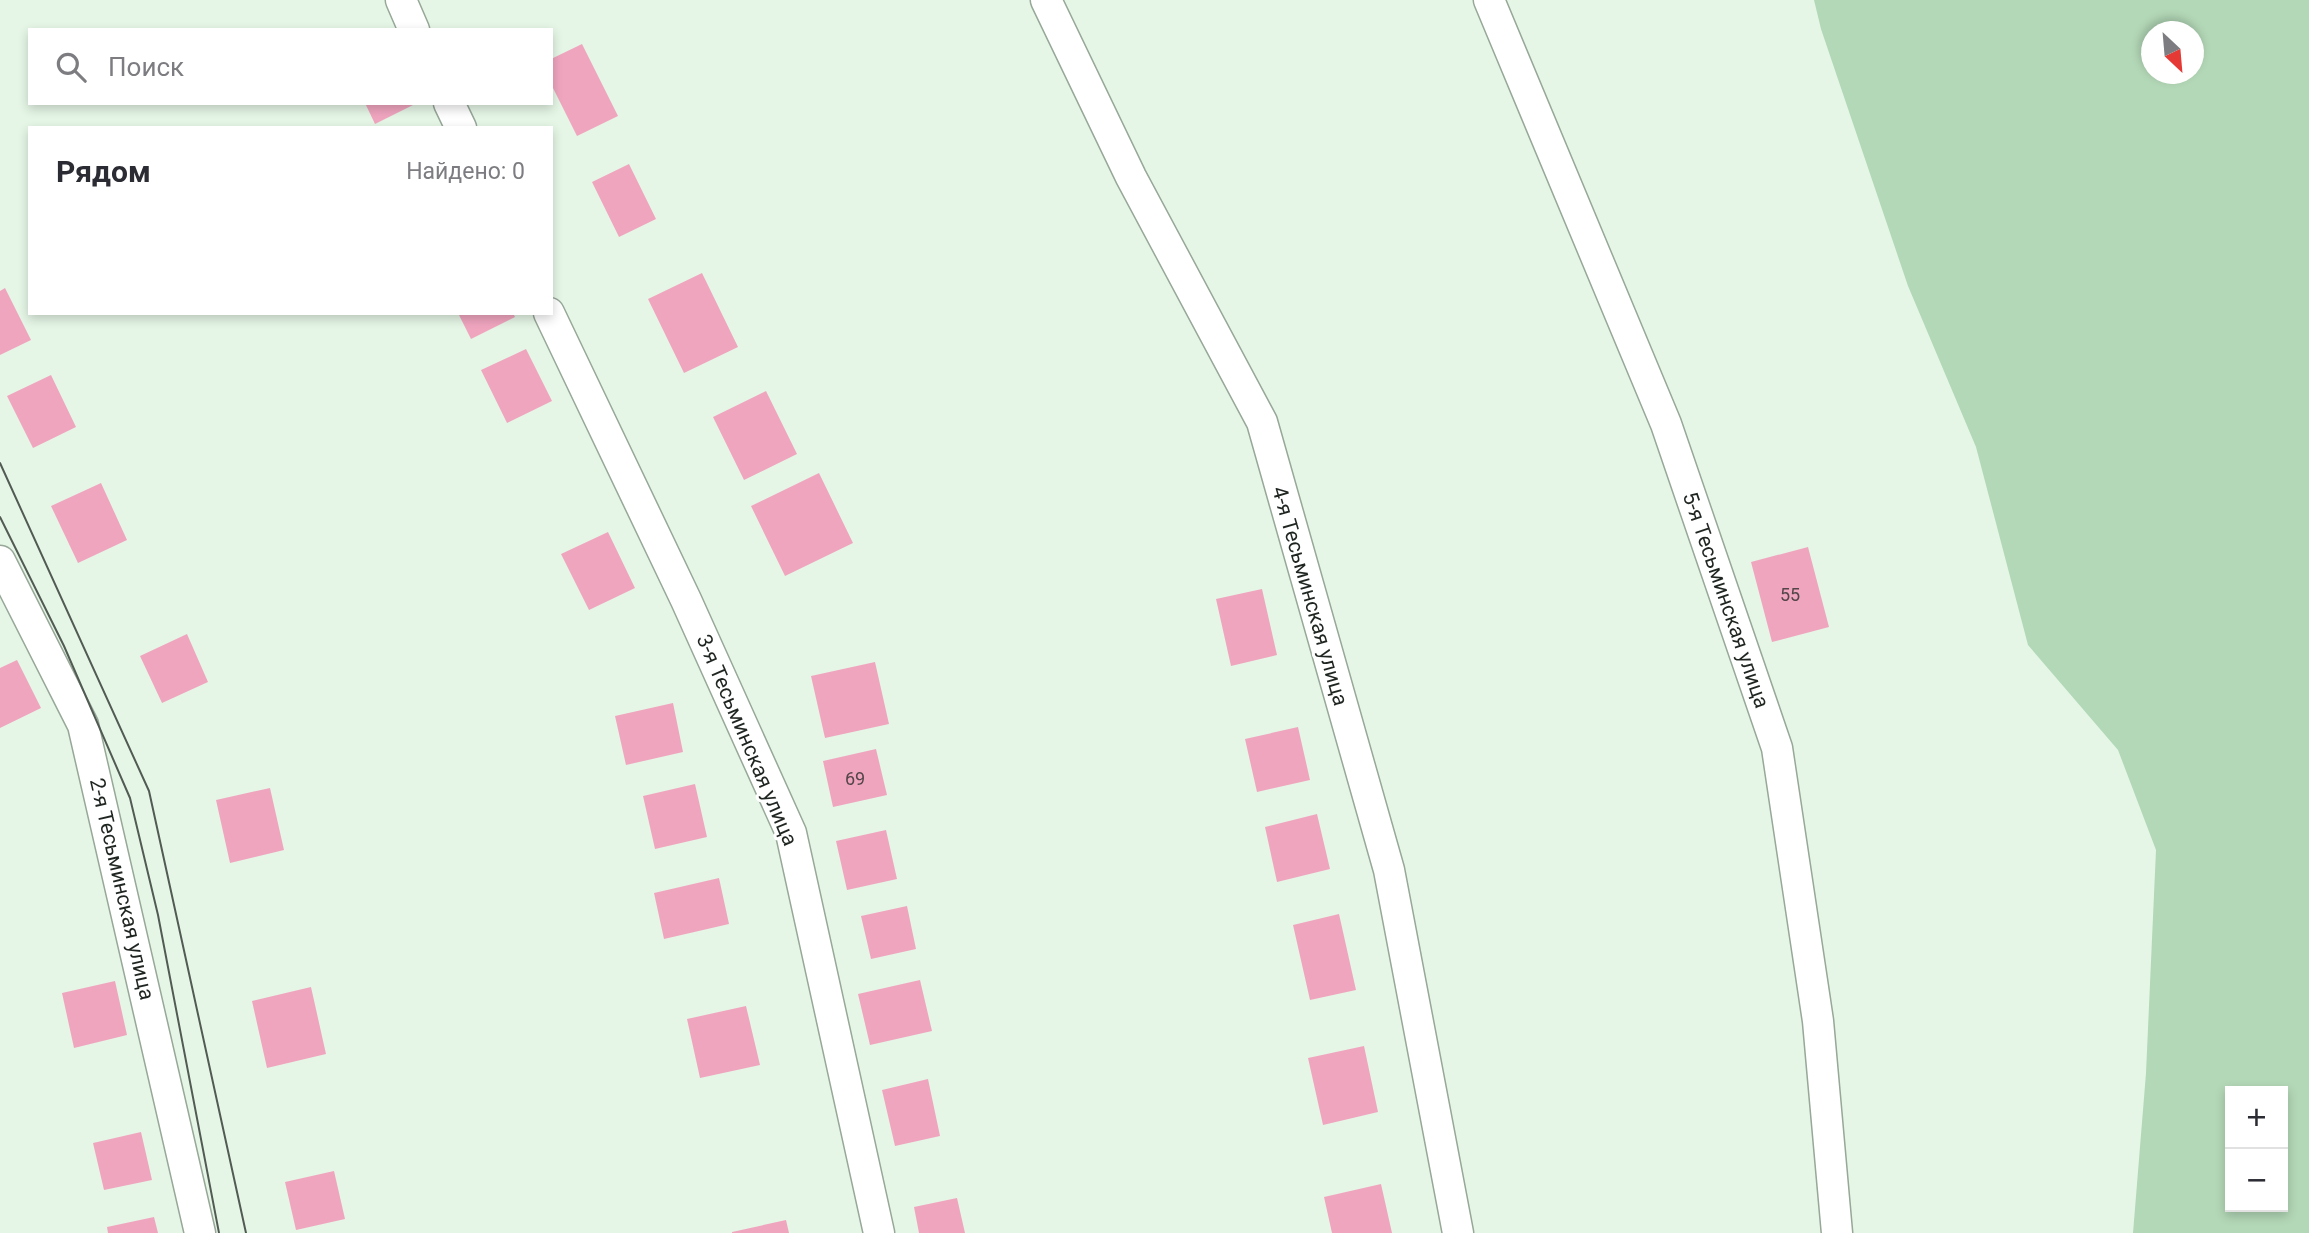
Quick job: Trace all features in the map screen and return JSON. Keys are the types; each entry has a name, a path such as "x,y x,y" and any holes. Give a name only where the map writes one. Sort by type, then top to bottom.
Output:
{"street":[{"path":"401,0 413,28"},
{"name":"4-я Тесьминская улица","path":"1046,0 1131,177 1262,422 1389,870 1458,1233"},
{"name":"5-я Тесьминская улица","path":"1489,0 1666,424 1777,748 1818,1021 1837,1233"},
{"path":"450,105 460,126"},
{"name":"3-я Тесьминская улица","path":"551,315 686,600 791,833 879,1233"},
{"name":"2-я Тесьминская улица","path":"0,561 83,725 200,1233"}],"green space":[{"path":"1814,0 2309,0 2309,1233 2133,1233 2146,1073 2156,850 2118,750 2028,645 1976,447 1908,286 1821,29"}],"building":[{"path":"582,44 618,116 577,136 553,88 553,58"},
{"path":"366,105 413,105 375,124"},
{"path":"629,164 656,219 619,237 592,182"},
{"path":"702,273 738,347 684,373 648,299"},
{"path":"5,288 31,340 0,355 0,291"},
{"path":"459,315 514,315 515,317 471,339"},
{"path":"526,349 552,401 507,423 481,370"},
{"path":"51,375 76,427 33,448 7,396"},
{"path":"766,391 797,454 744,480 713,417"},
{"path":"819,473 853,543 785,576 751,506"},
{"path":"101,483 127,540 78,563 51,506"},
{"path":"608,532 635,588 589,610 561,554"},
{"path":"1808,547 1829,627 1772,642 1751,562"},
{"path":"1262,589 1277,655 1231,666 1216,599"},
{"path":"187,634 208,682 162,703 140,656"},
{"path":"17,660 41,708 0,728 0,668"},
{"path":"875,662 889,724 825,738 811,676"},
{"path":"673,703 683,752 626,765 615,716"},
{"path":"1298,727 1310,780 1257,792 1245,739"},
{"path":"876,749 887,795 833,807 823,761"},
{"path":"695,784 707,837 655,849 643,796"},
{"path":"270,788 284,850 230,863 216,800"},
{"path":"1317,814 1330,869 1277,882 1265,827"},
{"path":"886,830 897,879 847,890 836,841"},
{"path":"719,878 729,924 664,939 654,893"},
{"path":"907,906 916,949 871,959 861,916"},
{"path":"1339,914 1356,990 1310,1000 1293,925"},
{"path":"920,980 932,1031 870,1045 858,994"},
{"path":"115,981 127,1035 74,1048 62,993"},
{"path":"311,987 326,1054 267,1068 252,1001"},
{"path":"746,1006 760,1065 700,1078 687,1019"},
{"path":"1364,1046 1378,1112 1323,1125 1308,1058"},
{"path":"928,1079 940,1136 895,1146 882,1090"},
{"path":"141,1132 152,1180 104,1190 93,1143"},
{"path":"334,1171 345,1219 296,1230 285,1182"},
{"path":"1381,1184 1392,1233 1332,1233 1324,1197"},
{"path":"957,1198 965,1233 919,1233 914,1207"},
{"path":"154,1217 158,1233 108,1233 107,1227"},
{"path":"786,1220 789,1233 732,1233 732,1232"}],"tram line":[{"path":"0,463 149,791 246,1233"},
{"path":"0,517 64,646 130,798 158,915 219,1233"}]}
